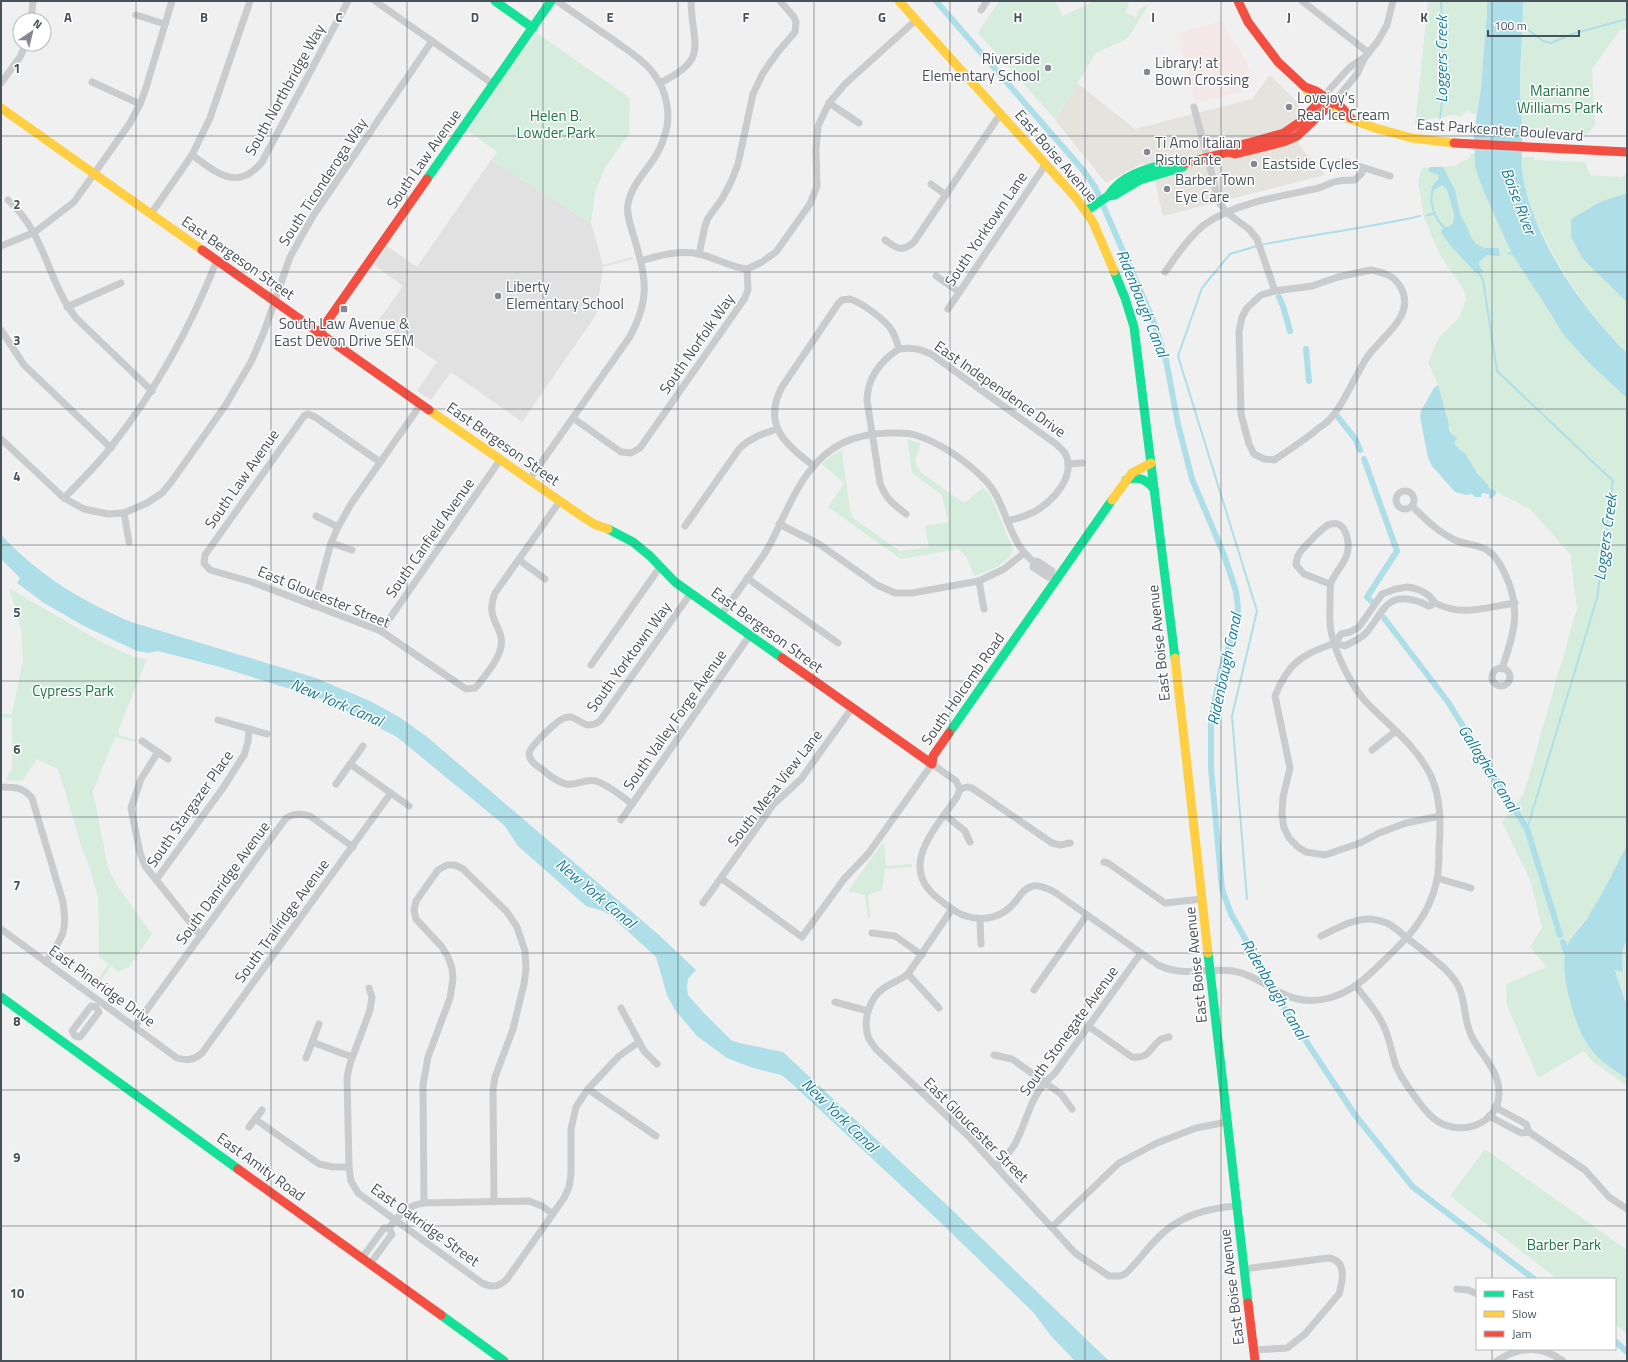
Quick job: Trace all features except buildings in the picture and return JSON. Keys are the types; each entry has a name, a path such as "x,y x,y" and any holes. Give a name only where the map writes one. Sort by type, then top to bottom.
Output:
{"street":[{"path":"32,12 33,1"},
{"path":"1,246 35,232 74,202 130,123 140,104 172,1"},
{"path":"151,214 192,155 210,118 250,1"},
{"name":"South Northbridge Way","path":"192,155 219,174 228,178 247,176 256,170 262,162 348,1"},
{"path":"376,1 493,84"},
{"path":"495,1 533,28"},
{"name":"South Law Avenue","path":"319,333 551,1"},
{"path":"529,480 639,322 643,307 645,285 641,261 630,222 628,204 635,186 656,155 665,136 668,118 666,100 660,83 646,64 557,1"},
{"path":"660,83 676,76 684,70 694,56 695,40 690,1"},
{"path":"699,254 707,222 731,182 738,164 752,94 763,73 777,53 795,32 796,22 794,17 780,1"},
{"name":"East Boise Avenue","path":"899,1 1075,196 1086,211 1093,222 1125,298 1134,327 1152,463 1255,1361"},
{"path":"981,10 987,1"},
{"name":"East Parkcenter Boulevard","path":"1238,1 1248,22 1262,43 1278,62 1305,87 1316,90 1333,102 1337,114 1375,128 1412,138 1457,143 1627,152"},
{"path":"1302,1 1367,55"},
{"path":"1229,152 1235,154 1283,142 1297,136 1333,102 1357,74 1367,55 1387,25 1393,1"},
{"path":"136,15 165,24"},
{"path":"641,261 662,254 699,254 734,267 747,269 762,262 776,252 810,204 817,186 816,150 818,126 829,103 845,84 916,20"},
{"name":"South Ticonderoga Way","path":"1,439 64,498 84,509 108,514 124,513 147,503 162,493 177,475 225,406 251,362 264,332 290,258 313,216 432,41"},
{"path":"1,83 22,52"},
{"path":"1086,211 1108,196 1115,195 1140,180 1150,176 1182,167 1185,163 1229,152 1235,147 1268,139 1285,132 1297,125 1349,68 1367,55"},
{"path":"92,82 140,104"},
{"path":"829,103 859,123"},
{"path":"1194,106 1219,202 1228,213 1249,229 1257,239 1275,291"},
{"name":"East Bergeson Street","path":"1,108 529,480 590,521 632,540 652,557 675,582 956,781 960,789"},
{"path":"884,240 895,247 902,249 908,247 914,242 1001,113"},
{"path":"1341,162 1346,162 1390,176"},
{"name":"South Yorktown Lane","path":"948,309 1046,164"},
{"path":"1165,272 1194,234 1206,224 1240,207 1293,192 1315,189 1335,182 1355,180 1362,173 1363,168"},
{"path":"930,184 946,195"},
{"path":"8,200 18,208 35,232 67,307 76,318 152,391"},
{"path":"64,498 111,448 152,391 174,355 193,317 217,260"},
{"name":"South Norfolk Way","path":"573,418 621,452 631,453 640,448 745,298 748,290 747,269"},
{"path":"1371,270 1393,277 1403,292 1405,304 1402,315 1368,356 1328,421 1274,460 1264,459 1254,454 1249,444 1241,414 1239,331 1242,317 1247,308 1261,295 1275,291 1312,286 1338,277 1371,270"},
{"path":"936,276 959,292"},
{"path":"67,307 121,283"},
{"path":"814,466 795,452 784,441 777,429 774,415 775,402 778,394 838,304 845,299 850,299 856,301 881,319 890,328 897,340 899,350 883,362 871,378 867,389 866,401 880,483 885,495 894,505 906,514"},
{"path":"1,330 24,364 111,448"},
{"name":"East Independence Drive","path":"899,350 908,348 919,349 931,354 1056,444 1065,453 1068,464"},
{"path":"314,606 331,543 338,527 351,504 421,404"},
{"name":"South Law Avenue","path":"204,564 205,555 301,419 308,414 315,416 380,462"},
{"path":"685,526 746,441 755,436 777,429"},
{"path":"721,615 765,552 785,510 807,474 835,446 854,437 872,433 902,433 914,435 946,450 971,468 990,486 999,498 1014,537 1024,553 1034,562 1033,567 1048,577 1054,577"},
{"name":"South Canfield Avenue","path":"381,631 500,460"},
{"path":"1007,521 1033,512 1047,503 1058,492 1066,477 1068,464 1082,463"},
{"name":"South Holcomb Road","path":"725,881 802,937 844,879 868,854 932,764 934,756 1054,577 1132,473 1152,463"},
{"path":"1126,480 1133,477 1141,477 1148,480 1155,490"},
{"path":"545,578 519,560 560,501"},
{"path":"1412,506 1437,530 1456,541 1482,547 1494,555 1511,586 1515,603 1512,634 1502,668"},
{"path":"124,513 129,542"},
{"path":"316,516 338,527"},
{"path":"779,524 819,544 877,585 895,593 912,593 979,581 1004,570 1024,553"},
{"path":"1070,843 1060,845 1052,843 972,788 967,787 960,789 957,797 925,843 921,854 919,868 927,888 935,897 952,909 966,916 980,919 992,918 1002,914 1026,889 1032,886 1041,886 1056,892 1158,965 1170,970 1184,972 1210,970 1236,972 1256,979 1284,994 1306,1000 1317,1000 1342,994 1356,986 1407,938 1418,926 1426,912 1432,898 1437,878 1440,816 1437,795 1430,775 1415,751 1368,705 1359,694 1348,676 1335,643 1330,622 1330,584 1336,572 1345,561 1348,552 1348,545 1346,531 1340,525 1331,524 1324,527 1296,558 1296,565 1304,574 1330,584"},
{"path":"331,543 352,550"},
{"name":"East Gloucester Street","path":"204,564 210,570 252,582 381,631 461,687 470,689 478,685 500,652 502,638 494,623 491,610 492,601 495,594 519,560"},
{"path":"592,665 660,567"},
{"path":"747,578 838,643"},
{"path":"979,581 984,609"},
{"path":"1440,816 1406,822 1379,833 1360,843 1326,855 1306,852 1298,847 1289,838 1284,828 1282,814 1283,798 1290,768 1275,696 1291,667 1299,659 1335,643 1341,634 1350,632 1359,627 1382,594 1396,589 1408,587 1415,588 1431,595 1435,603 1448,609 1464,611 1515,603"},
{"name":"South Yorktown Way","path":"632,804 605,785 595,780 584,780 577,783 568,784 553,779 533,762 529,755 530,750 561,719 567,717 574,718 585,725 594,726 600,721 691,593"},
{"path":"1335,643 1345,646 1358,639 1366,633 1388,604 1397,600 1418,600 1429,606 1435,603"},
{"name":"South Valley Forge Avenue","path":"622,820 750,635"},
{"name":"South Mesa View Lane","path":"703,903 774,805 801,779 852,708"},
{"path":"218,720 268,734"},
{"name":"South Stargazer Place","path":"156,880 223,788 244,755 247,749 249,729"},
{"path":"1372,750 1396,731"},
{"path":"142,741 168,759"},
{"path":"336,784 363,746"},
{"path":"158,752 140,779 131,808 142,860 156,880 201,936"},
{"path":"350,764 409,806"},
{"path":"1,787 18,788 26,791 32,798 63,902 65,913 64,932 61,940 46,962"},
{"name":"South Trailridge Avenue","path":"190,1060 196,1058 202,1053 391,793"},
{"name":"South Danridge Avenue","path":"135,1026 286,818 291,815 303,814 310,816 353,847"},
{"path":"945,815 965,830 970,842"},
{"path":"1104,862 1108,863 1165,903 1202,899"},
{"path":"424,1203 423,1085 428,1058 450,998 453,979 452,968 445,952 437,941 416,919 414,910 416,900 438,870 443,866 450,864 460,866 507,912 518,930 525,951 526,969 524,984 513,1029 495,1077 493,1090 494,1202"},
{"path":"1437,878 1471,888"},
{"path":"835,1002 868,1011 876,996 883,988 901,980 908,974 952,909"},
{"path":"1034,990 1087,915"},
{"path":"980,919 981,944"},
{"path":"1321,936 1350,923 1370,919 1387,923 1446,970 1460,989 1466,1022 1471,1036 1493,1070 1498,1081 1499,1095 1495,1107 1489,1116 1470,1128 1458,1129 1447,1127 1431,1116 1400,1075 1385,1027 1356,986"},
{"name":"East Pineridge Drive","path":"1,929 46,962 98,1004 135,1026 178,1058 190,1060"},
{"path":"872,933 895,936 922,955"},
{"name":"South Stonegate Avenue","path":"996,1166 1008,1154 1015,1144 1033,1098 1044,1082 1055,1074 1141,953"},
{"path":"908,974 939,1008"},
{"name":"East Oakridge Street","path":"369,988 372,997 370,1010 352,1057 347,1077 349,1167 351,1181 358,1193 488,1286 502,1284 507,1279 553,1214"},
{"name":"East Amity Road","path":"1,997 504,1361"},
{"path":"68,1045 75,1036 80,1037 99,1012 98,1004"},
{"path":"621,1008 644,1051 657,1064"},
{"name":"East Gloucester Street","path":"868,1011 867,1026 869,1038 876,1049 969,1137 1052,1228 1083,1259 1104,1274 1113,1277 1125,1274 1163,1233 1177,1223 1208,1209 1237,1206"},
{"path":"306,1058 319,1024"},
{"path":"1088,1026 1132,1057 1137,1058 1146,1056 1160,1040 1170,1037"},
{"path":"312,1042 352,1057"},
{"path":"390,1228 410,1206 424,1203 528,1201 542,1206 553,1214 564,1198 569,1187 571,1174 573,1118 576,1107 588,1089 619,1056 640,1042"},
{"path":"994,1055 1012,1059 1061,1094 1072,1109"},
{"path":"588,1089 656,1136"},
{"path":"1495,1107 1526,1124 1529,1132 1585,1170 1609,1197 1627,1209"},
{"path":"249,1127 262,1110"},
{"path":"1489,1116 1521,1133 1529,1132"},
{"path":"255,1119 319,1164 326,1166 349,1167"},
{"path":"1052,1228 1120,1163 1157,1143 1196,1128 1227,1122"},
{"path":"362,1258 384,1228 390,1228"},
{"path":"370,1264 392,1234 390,1228"},
{"path":"1244,1269 1328,1258 1340,1263 1343,1271 1339,1294 1305,1334 1287,1348 1253,1350"},
{"path":"1457,1289 1468,1290 1476,1294"},
{"path":"1497,1361 1509,1353 1518,1350"},
{"path":"1532,1350 1542,1351 1563,1361"}],"shaded area":[{"path":"1222,21 1249,67 1252,80 1243,91 1195,103 1177,33"},
{"path":"1270,75 1299,104 1300,114 1290,124 1299,145 1325,175 1163,216 1155,182 1143,163 1106,183 1055,120 1077,83 1135,129 1252,99"},
{"name":"Liberty Elementary School","path":"491,160 591,223 603,265 633,257 633,259 603,267 596,315 522,422 451,372 431,400 417,391 437,362 378,321 403,286 374,265 387,246 417,267"}],"green space":[{"name":"Riverside Elementary School","path":"999,1 1055,1 1063,16 1095,1 1126,1 1129,4 1126,13 1136,17 1140,8 1149,4 1128,38 1096,53 1055,119 978,33"},
{"path":"1428,1 1487,1 1485,58 1477,115 1467,111 1460,117 1451,115 1433,118 1429,119 1422,125 1415,125"},
{"name":"Marianne Williams Park","path":"1523,1 1627,1 1627,29 1620,30 1592,69 1595,126 1587,134 1528,131 1528,136 1522,136 1520,87"},
{"name":"Helen B. Lowder Park","path":"537,33 630,98 629,134 606,166 595,192 591,223 491,160 497,152 468,131 525,46 527,47"},
{"path":"1470,154 1475,154 1475,167 1483,190 1512,254 1562,333 1588,362 1627,398 1627,845 1590,914 1571,937 1565,978 1570,1003 1579,1027 1590,1048 1627,1079 1627,1086 1591,1060 1584,1051 1538,1078 1507,1005 1506,984 1547,967 1530,947 1542,928 1531,882 1502,822 1524,793 1577,608 1570,554 1530,509 1489,488 1477,473 1465,453 1454,443 1438,385 1428,363 1436,343 1442,334 1457,320 1466,299 1464,290 1441,257 1424,218 1418,180 1422,168 1456,166 1470,158"},
{"name":"Marianne Williams Park","path":"1522,157 1534,157 1534,160 1585,162 1590,175 1621,177 1627,174 1627,353 1602,326 1580,297 1560,266 1534,218 1526,196 1522,170"},
{"path":"907,439 921,443 915,462 920,472 964,503 983,488 990,494 1013,549 1011,555 1003,563 974,576 967,558 959,549 901,559 828,507 844,483 822,464 831,456 842,450 850,510 853,518 900,551 929,547 925,526 948,522 942,495 912,473"},
{"name":"Cypress Park","path":"9,588 105,644 134,657 147,659 118,731 119,735 136,740 135,742 115,737 93,791 108,868 118,887 152,934 129,967 119,972 111,966 95,989 92,988 108,964 99,957 98,897 58,769 37,759 22,781 6,780 12,768 12,718 1,717 1,714 12,714 23,660 21,630"},
{"path":"884,841 886,866 912,864 912,867 885,869 882,890 868,895 870,917 868,918 865,895 848,891"},
{"path":"1627,939 1627,1007 1615,969 1622,972 1622,951"},
{"name":"Barber Park","path":"1485,1149 1627,1250 1627,1334 1616,1325 1616,1278 1556,1278 1450,1196"}],"water":[{"name":"Boise River","path":"1487,1 1523,1 1520,92 1522,168 1526,192 1534,217 1560,268 1593,315 1610,336 1627,353 1627,398 1588,362 1562,333 1512,254 1483,190 1475,167 1474,133 1481,88"},
{"path":"1430,167 1443,167 1455,190 1460,214 1476,244 1484,248 1499,248 1500,256 1487,255 1479,262 1479,265 1483,271 1476,273 1450,245 1441,232 1442,229 1453,224 1454,214 1447,189 1442,185 1435,189 1431,188 1439,178 1438,175 1428,171"},
{"path":"1627,193 1627,302 1583,259 1571,237 1571,219 1600,202"},
{"path":"1438,385 1450,430 1457,438 1454,443 1465,453 1477,473 1489,488 1496,491 1496,494 1491,499 1489,498 1489,494 1482,493 1481,497 1475,497 1472,494 1466,495 1455,492 1432,466 1428,458 1420,416 1421,411 1434,388"},
{"name":"New York Canal","path":"1,535 24,557 55,582 105,610 131,622 316,678 370,701 399,717 426,736 659,935 696,970 688,979 688,995 731,1040 783,1052 949,1207 1109,1361 1075,1361 1051,1336 1033,1312 938,1220 789,1081 781,1075 753,1068 727,1058 697,1036 675,1010 667,995 656,957 610,915 603,911 586,906 518,846 504,825 397,737 325,700 220,667 158,651 148,653 137,651 84,626 44,603 17,583 20,578 1,559"},
{"path":"1627,845 1627,939 1622,951 1623,972 1615,970 1627,1007 1627,1079 1598,1057 1584,1039 1574,1015 1570,1000 1564,960 1568,944 1591,912"}],"waterway":[{"name":"Ridenbaugh Canal","path":"936,1 1083,170 1095,187 1153,320 1166,360 1178,424 1192,479 1224,555 1236,591 1238,608 1236,626 1221,669 1211,720 1211,768 1222,889 1231,914 1288,1014 1355,1115 1413,1187 1533,1278"},
{"name":"Loggers Creek","path":"1440,118 1444,85 1441,1"},
{"path":"1522,25 1543,41 1551,43 1572,34 1627,19"},
{"name":"Loggers Creek","path":"1434,187 1431,198 1433,210 1438,221 1446,229"},
{"path":"1427,215 1433,214"},
{"path":"1261,245 1420,216"},
{"path":"1247,899 1232,716 1257,611 1178,356 1202,288 1230,254 1257,246"},
{"path":"1508,253 1513,254"},
{"name":"Loggers Creek","path":"1478,271 1483,280 1497,371 1613,481 1597,598 1527,829"},
{"name":"Gallagher Canal","path":"1279,297 1290,331"},
{"name":"Gallagher Canal","path":"1306,349 1309,381"},
{"name":"Gallagher Canal","path":"1338,417 1356,440 1360,450"},
{"name":"Gallagher Canal","path":"1364,459 1397,551 1367,597 1371,601"},
{"name":"Gallagher Canal","path":"1384,618 1448,702 1527,829 1560,935"},
{"name":"Gallagher Canal","path":"1563,942 1570,958"},
{"name":"Ridenbaugh Canal","path":"1616,1342 1627,1352"}],"traffic: fast":[{"path":"495,1 533,28"},
{"path":"427,179 551,1"},
{"path":"1086,211 1108,196 1115,195 1140,180 1183,167 1185,163 1180,160 1140,172 1122,181 1108,196"},
{"path":"1114,271 1125,298 1134,327 1175,658"},
{"path":"1126,480 1135,478 1142,479 1154,489"},
{"path":"949,733 1112,500"},
{"path":"608,529 633,542 650,556 675,582 782,658"},
{"path":"1208,953 1248,1303"},
{"path":"1,997 238,1169"},
{"path":"441,1315 504,1361"}],"traffic: slow":[{"path":"899,1 1076,198 1093,222 1114,271"},
{"path":"1305,87 1311,97 1337,114 1375,128 1412,138 1454,143"},
{"path":"1,108 202,250"},
{"path":"429,410 580,515 594,524 608,529"},
{"path":"1112,500 1132,473 1151,463"},
{"path":"1175,658 1208,953"}],"traffic: jam":[{"path":"1238,1 1248,22 1278,62 1305,87 1316,91 1341,107 1351,118"},
{"path":"1185,163 1229,152 1241,145 1284,133 1300,122 1323,98"},
{"path":"1229,152 1235,154 1283,142 1297,136 1331,104"},
{"path":"1454,143 1627,152"},
{"path":"319,333 427,179"},
{"path":"202,250 429,410"},
{"path":"782,658 932,764 933,756 949,733"},
{"path":"238,1169 441,1315"},
{"path":"1248,1303 1255,1361"}],"place":[{"name":"Riverside Elementary School","path":"1048,68"},
{"name":"Library! at Bown Crossing","path":"1147,72"},
{"name":"Lovejoy's Real Ice Cream","path":"1289,107"},
{"name":"Ti Amo Italian Ristorante","path":"1147,152"},
{"name":"Eastside Cycles","path":"1254,164"},
{"name":"Barber Town Eye Care","path":"1167,189"},
{"name":"Liberty Elementary School","path":"498,296"},
{"name":"South Law Avenue & East Devon Drive SEM","path":"344,309"}]}
